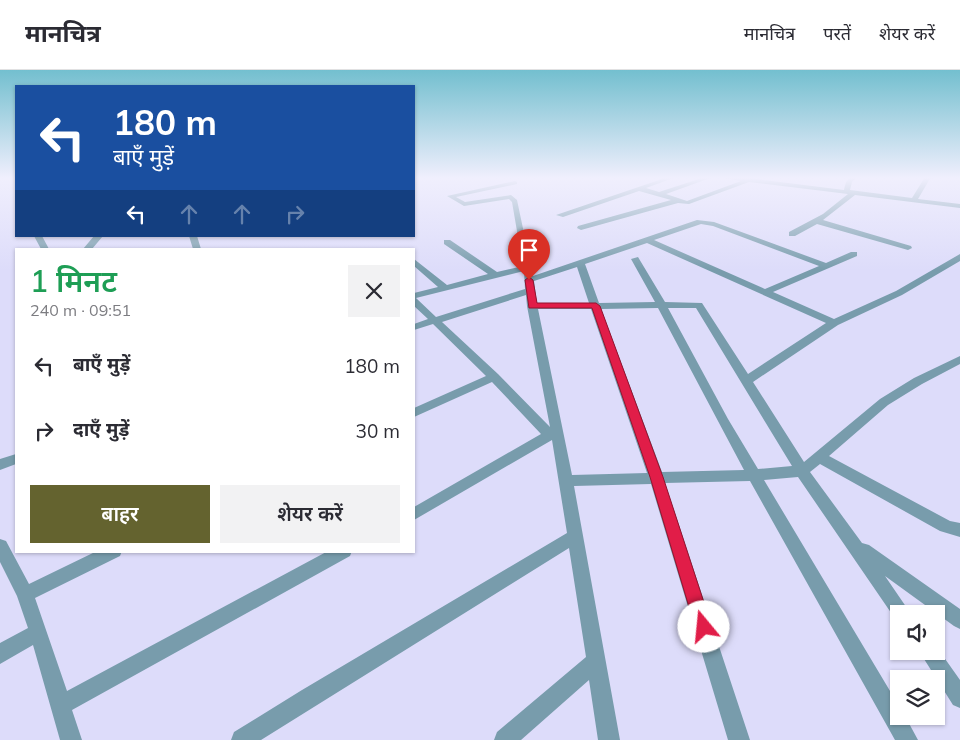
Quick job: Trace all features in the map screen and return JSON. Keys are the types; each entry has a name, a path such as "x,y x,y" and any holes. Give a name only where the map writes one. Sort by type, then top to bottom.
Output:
{"street":[{"path":"517,208 554,435 566,481 609,740"},
{"path":"560,215 579,208"},
{"path":"581,228 650,208"},
{"path":"792,234 826,216 834,208"},
{"path":"817,221 908,248"},
{"path":"415,327 529,280 704,222 827,266"},
{"path":"88,248 97,237"},
{"path":"647,240 834,323"},
{"path":"447,242 495,275"},
{"path":"765,292 854,254"},
{"path":"746,380 834,323 899,292 960,256"},
{"path":"635,259 722,420 907,740"},
{"path":"580,262 656,477 739,740"},
{"path":"415,263 445,288"},
{"path":"415,296 495,275 529,280"},
{"path":"415,302 554,435"},
{"path":"532,306 699,305 802,471 896,605"},
{"path":"566,481 754,475 802,471 884,402 918,381 960,359"},
{"path":"416,408 494,377"},
{"path":"415,513 554,435"},
{"path":"820,457 946,526 960,530"},
{"path":"0,465 15,459"},
{"path":"242,740 309,697 575,536"},
{"path":"855,544 960,620"},
{"path":"1,553 25,594 40,632 71,740"},
{"path":"25,594 110,553"},
{"path":"61,705 340,553"},
{"path":"0,654 40,632"},
{"path":"934,660 960,698"},
{"path":"506,740 595,662"}],"route":[{"path":"529,280 532,306 596,306 656,477 704,627"}]}
